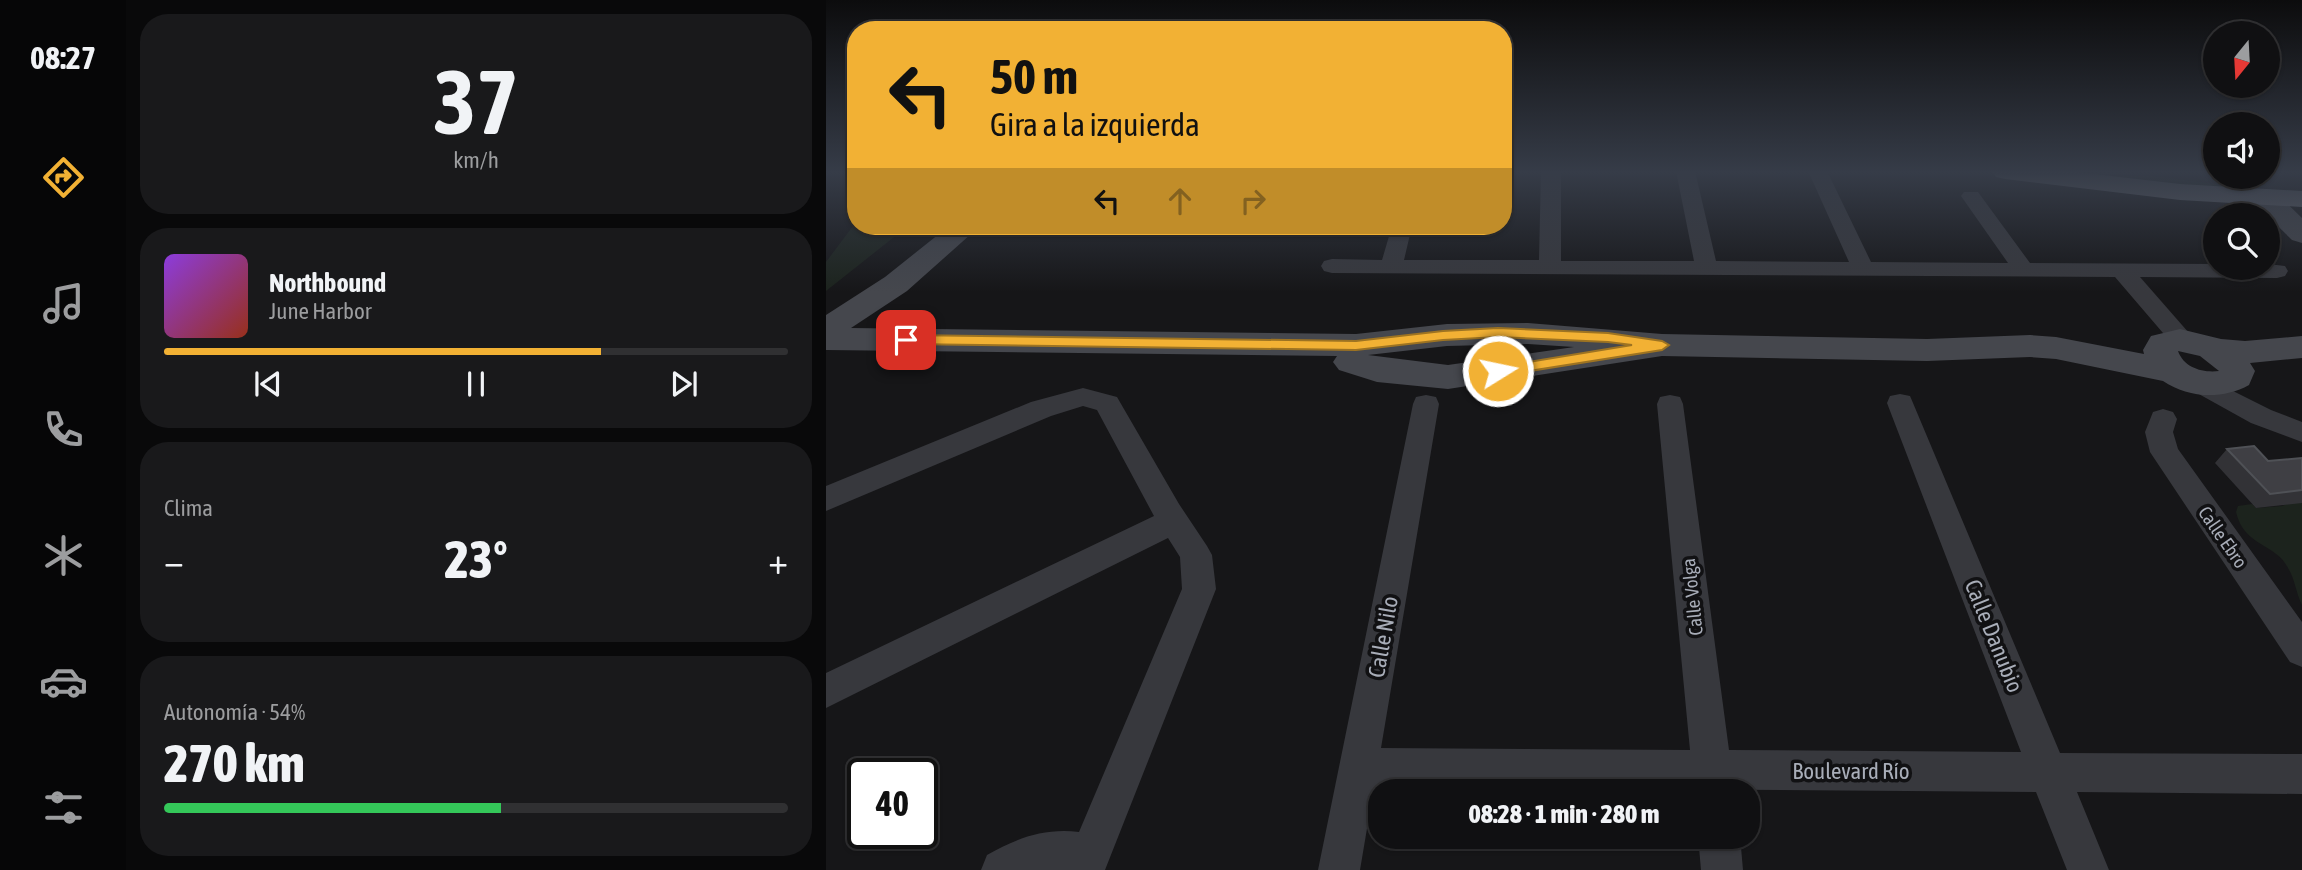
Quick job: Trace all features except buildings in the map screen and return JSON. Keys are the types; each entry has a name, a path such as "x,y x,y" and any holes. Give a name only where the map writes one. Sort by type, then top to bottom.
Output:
{"street":[{"path":"1550,268 1551,212"},
{"path":"1695,212 1707,268"},
{"path":"1837,212 1863,269"},
{"path":"1982,212 2024,270"},
{"path":"2279,212 2302,234"},
{"path":"826,311 925,235"},
{"path":"826,330 896,284 955,235"},
{"path":"1391,267 1400,235"},
{"path":"1332,266 2203,271"},
{"path":"2122,271 2200,364 2250,412 2299,430"},
{"path":"826,339 1356,345 1443,335 1496,348 1577,357"},
{"path":"826,356 1352,362 1451,366 1496,348 1608,337 1662,345 1927,350 2031,346 2200,364 2302,354"},
{"path":"1352,362 1377,369 1448,377 1662,345"},
{"path":"2200,364 2245,352 2302,347"},
{"path":"826,499 1041,409 1083,397 1107,404 1196,555 1199,589 1087,862 1061,850 1030,853 1002,870"},
{"name":"Calle Danubio","path":"1900,403 2088,870"},
{"name":"Calle Nilo","path":"1339,870 1426,404"},
{"name":"Calle Volga","path":"1670,404 1713,779"},
{"name":"Calle Ebro","path":"2163,419 2159,432 2164,452 2302,651"},
{"path":"826,691 1173,520"},
{"name":"Boulevard Río","path":"1359,767 1686,779"},
{"name":"Boulevard Río","path":"1755,779 2049,772 2302,774"},
{"path":"1720,849 1722,870"}],"shaded area":[{"path":"847,234 897,235 826,291 826,262"},
{"path":"2302,498 2302,605 2283,560 2246,532 2236,512 2238,506 2282,506"}],"route":[{"path":"906,340 1356,345 1443,335 1498,333 1608,337 1662,345 1498,371"}]}
